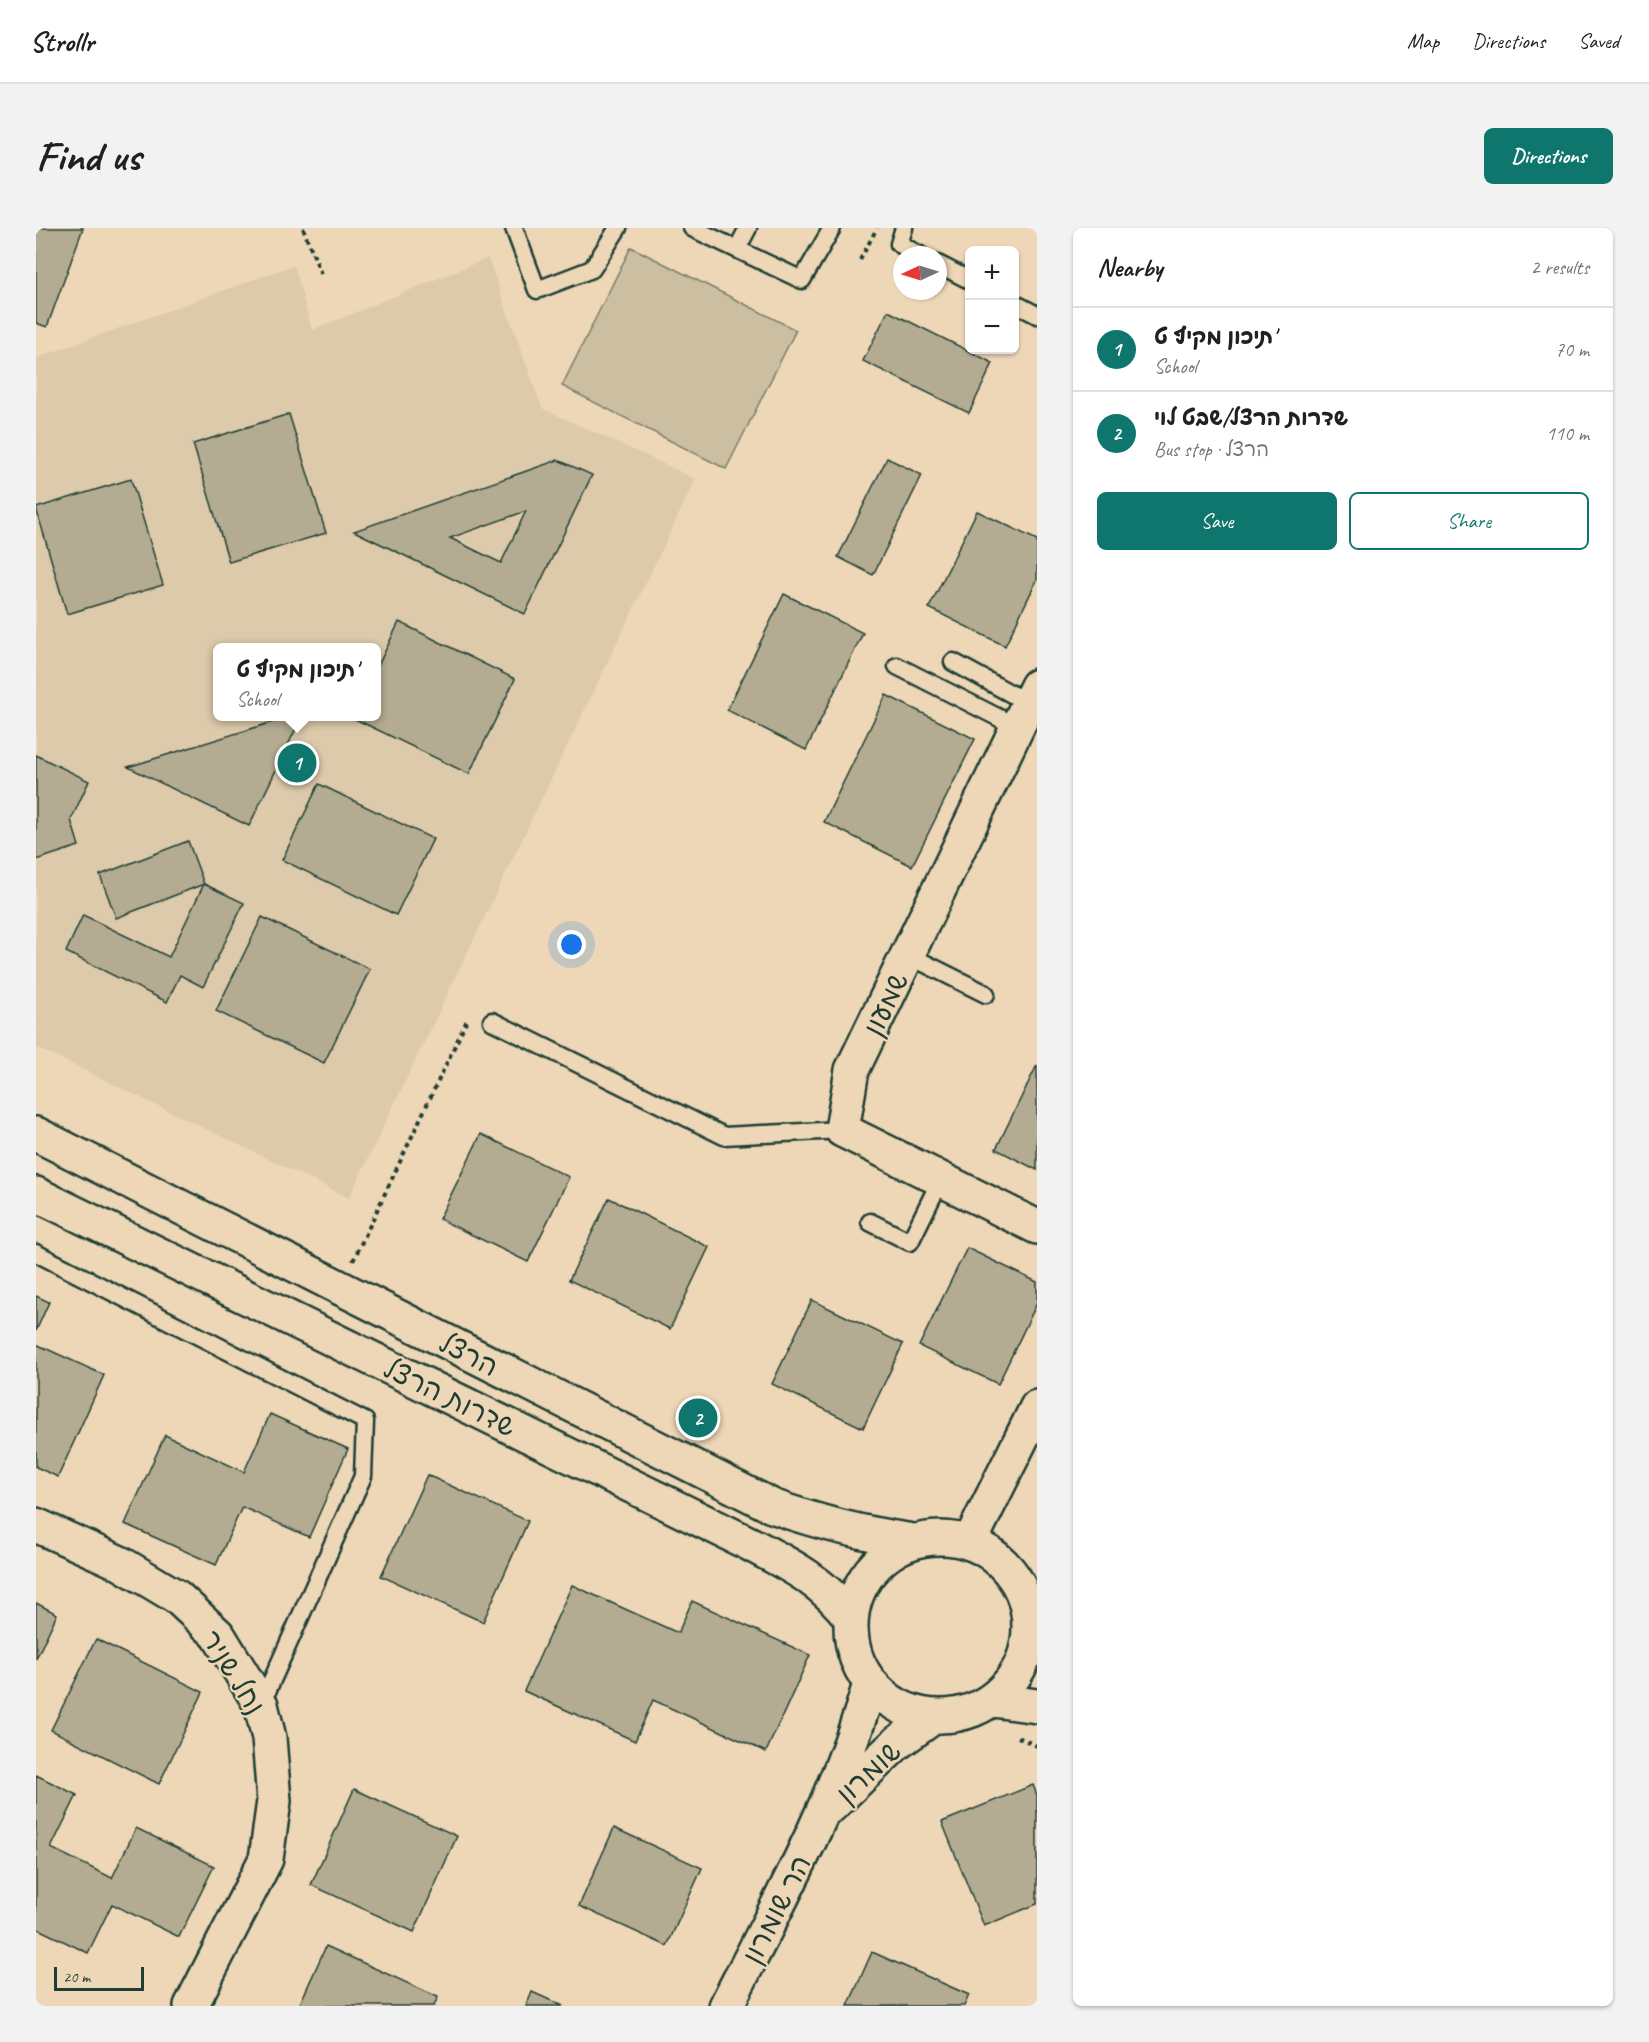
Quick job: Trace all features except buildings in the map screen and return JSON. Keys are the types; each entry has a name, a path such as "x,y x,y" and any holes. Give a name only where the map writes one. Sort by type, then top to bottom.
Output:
{"main road":[{"name":"שמעון","path":"842,1130 852,1070 1028,711"},
{"path":"842,1130 1037,1227"},
{"name":"הרצל","path":"36,1134 772,1506 818,1523 864,1534 914,1541"},
{"name":"שדרות הרצל","path":"36,1194 750,1544 815,1581 834,1596 851,1618"},
{"path":"970,1542 1037,1407"},
{"name":"נחל שניר","path":"36,1525 120,1563 177,1597 218,1635 261,1705 269,1738 274,1801 266,1859 191,2006"},
{"path":"942,1537 970,1542 991,1554 1009,1570 1022,1591 1029,1614 1033,1640 1010,1683 993,1700 964,1714 933,1717 910,1712 888,1701 870,1684 858,1664 852,1641 851,1618 857,1592 871,1570 891,1552 914,1541 942,1537"},
{"name":"שומרון","path":"825,1811 860,1719 870,1684"},
{"path":"993,1700 1037,1706"},
{"name":"שומרון","path":"825,1811 897,1743 933,1717"},
{"name":"הר שומרון","path":"726,2006 825,1811"}],"lane":[{"path":"514,228 537,290 592,269 618,228"},
{"path":"692,228 802,280 832,228"},
{"path":"737,249 748,228"},
{"path":"903,246 899,244 904,228"},
{"path":"947,269 965,278"},
{"path":"1019,306 1037,315"},
{"path":"952,662 1028,711"},
{"path":"897,666 1028,711"},
{"path":"910,953 918,960 986,994"},
{"path":"492,1021 724,1136 842,1130"},
{"path":"870,1222 910,1242 941,1179"},
{"path":"36,1253 365,1421 363,1476 261,1705"}],"path":[{"path":"303,228 321,274"},
{"path":"860,260 877,228"},
{"path":"340,1289 472,1010"}],"shaded area":[{"path":"631,247 796,330 726,469 562,386"},
{"path":"488,258 542,408 696,479 349,1198 36,1047 36,358 294,265 312,330"}],"place":[{"name":"תיכון מקיף ט'","path":"297,763"},
{"name":"שדרות הרצל/שבט לוי","path":"698,1418"}]}
